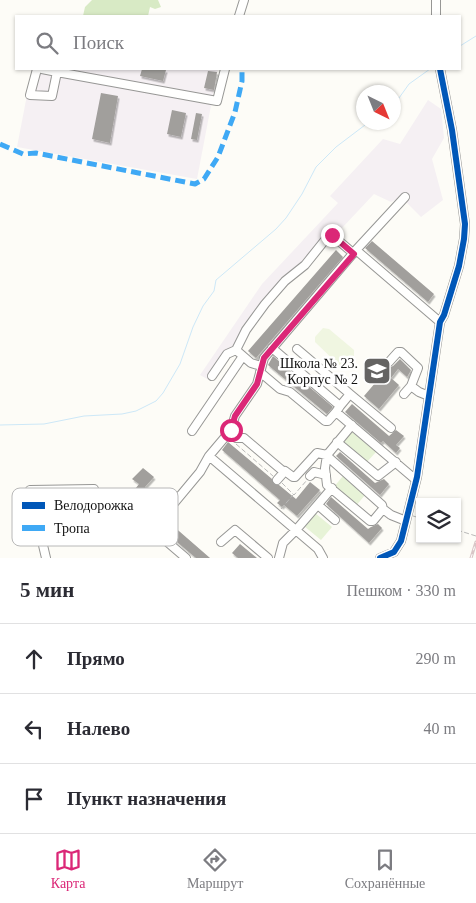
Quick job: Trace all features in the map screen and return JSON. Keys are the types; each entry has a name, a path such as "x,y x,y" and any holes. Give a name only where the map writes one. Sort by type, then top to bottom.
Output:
{"street":[{"path":"239,15 244,0"},
{"path":"436,0 436,15"},
{"path":"37,70 30,95 52,96 57,70 217,101 225,70"},
{"path":"380,558 394,552 401,541 416,480 440,322 444,315 459,266 464,239 465,224 452,130 440,70"},
{"path":"178,499 233,426 235,416 254,389 262,360 405,196"},
{"path":"212,376 227,354 236,350 246,330 265,304 285,281 305,265 329,235 332,235 355,252 440,322"},
{"path":"272,348 338,409 352,425 416,480"},
{"path":"236,350 261,369 282,390 290,392 325,421 328,421 350,394"},
{"path":"297,350 391,428"},
{"path":"389,362 399,352 417,366 418,369 411,386 404,394"},
{"path":"192,431 243,356"},
{"path":"411,386 418,392 429,396"},
{"path":"352,425 327,455 325,468 327,485 370,521 373,521 383,509"},
{"path":"229,432 238,438 244,438 284,472 294,478 315,454 327,455 382,505 383,509 391,515 406,521"},
{"path":"337,442 378,476 396,462"},
{"path":"209,456 318,549 323,558"},
{"path":"277,480 284,472"},
{"path":"310,476 314,472 326,475"},
{"path":"279,558 282,543 296,530 332,488"},
{"path":"318,505 335,520"},
{"path":"221,542 235,530 268,558"},
{"path":"172,546 186,558"}],"path":[{"path":"238,438 234,442 294,495"},
{"path":"277,514 310,476"},
{"path":"461,531 476,536"}],"shaded area":[{"path":"32,70 218,70 197,179 17,147"},
{"path":"428,100 441,109 444,138 432,159 443,200 421,217 401,197 391,202 374,194 262,313 237,349 214,377 209,380 200,375 262,284 338,203 330,196 383,139 400,144"}],"green space":[{"path":"92,0 158,0 161,7 155,9 150,7 148,15 83,15 85,7"},
{"path":"323,328 329,329 354,350 354,356 346,365 340,366 315,342 315,337"},
{"path":"351,431 376,452 366,463 342,443"},
{"path":"343,476 365,495 355,507 333,488"},
{"path":"315,513 332,527 321,540 304,526"}],"building":[{"path":"142,70 166,70 163,81 140,76"},
{"path":"208,71 217,72 214,90 204,88"},
{"path":"101,93 118,96 110,143 92,139"},
{"path":"172,110 186,113 181,137 167,134"},
{"path":"196,113 202,114 197,140 191,139"},
{"path":"372,241 434,294 428,302 365,248"},
{"path":"336,250 343,257 256,358 248,351"},
{"path":"273,356 333,407 327,414 268,365"},
{"path":"400,359 411,370 407,377 398,369 391,378 399,385 379,409 364,396 388,368"},
{"path":"352,404 389,436 396,430 404,436 396,445 400,448 396,453 383,441 381,443 345,412"},
{"path":"228,442 272,479 274,484 279,485 296,499 310,482 320,490 297,516 284,505 282,507 277,503 280,500 222,450"},
{"path":"340,452 375,483 384,479 389,484 380,495 336,456"},
{"path":"143,468 154,477 146,488 136,488 139,484 132,479"},
{"path":"331,497 368,529 378,524 382,528 369,543 326,504"},
{"path":"178,530 210,558 196,558 178,543"},
{"path":"240,544 257,558 238,558 232,553"}],"waterway":[{"path":"461,45 476,36"},
{"path":"401,95 409,84 429,70"},
{"path":"0,425 44,424 84,416 122,414 136,411 156,401 163,393 180,364 193,327 203,306 214,291 216,280 276,229 302,194 316,167 336,147 358,130"}],"railway":[{"path":"471,558 476,542"}],"marked path":[{"path":"0,144 23,154 36,153 195,184 204,179 218,157 235,112 242,81 242,70"}],"cycle path":[{"path":"380,558 394,552 401,541 417,477 440,322 444,315 459,266 464,239 465,224 452,130 440,70"}],"place":[{"name":"Школа № 23. Корпус № 2","path":"377,371"}],"route":[{"path":"231,430 235,416 257,384 264,358 354,254 332,235"}]}
